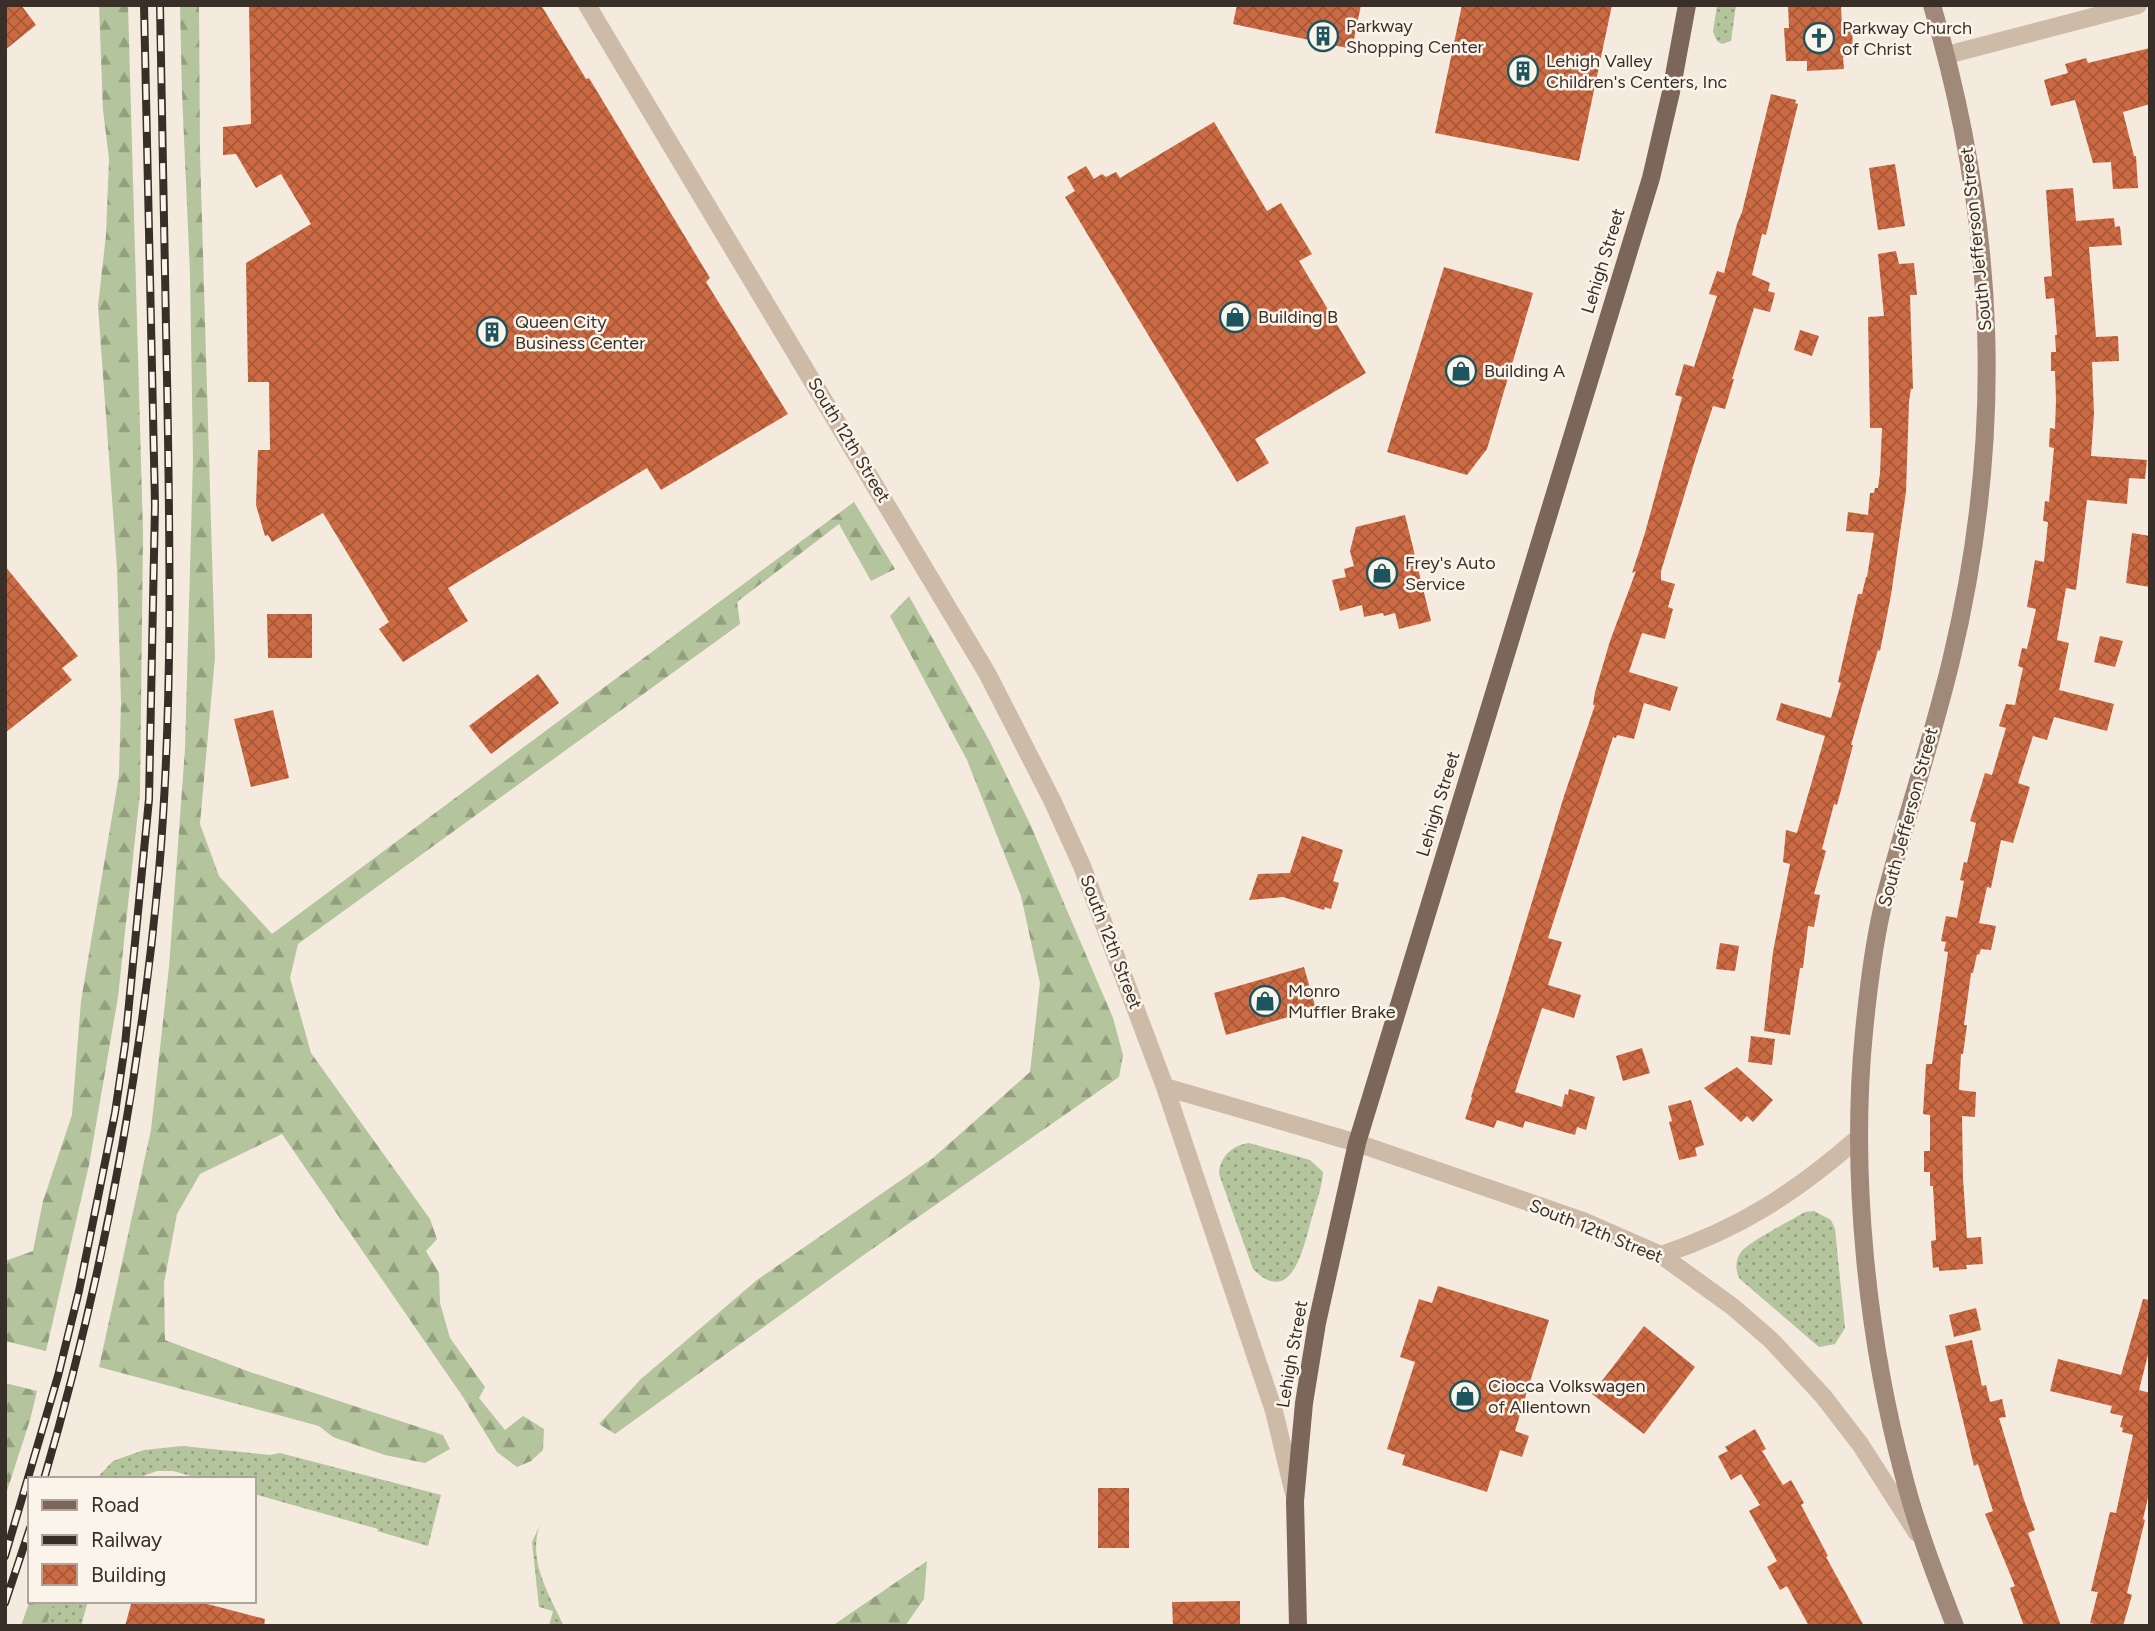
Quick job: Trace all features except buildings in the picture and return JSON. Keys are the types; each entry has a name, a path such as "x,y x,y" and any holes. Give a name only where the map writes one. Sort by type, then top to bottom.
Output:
{"main road":[{"name":"Lehigh Street","path":"1298,1626 1295,1501 1304,1404 1317,1323 1357,1143 1651,178 1671,92 1686,5"},
{"name":"South Jefferson Street","path":"1932,5 1947,55 1964,131 1977,207 1985,283 1988,360 1986,437 1979,513 1967,590 1950,665 1879,925 1864,1032 1858,1138 1868,1275 1887,1408 1924,1545 1955,1626"}],"street":[{"name":"South 12th Street","path":"587,5 987,673 1021,736 1082,866 1166,1087 1357,1143 1583,1221 1661,1255 1733,1307 1771,1340 1823,1396 1880,1474 1924,1545"},
{"path":"1947,55 2138,5"},
{"path":"1166,1087 1274,1411 1295,1501"},
{"path":"1661,1255 1704,1241 1763,1210 1817,1174 1858,1138"}],"green space":[{"path":"99,5 128,5 143,533 140,793 118,997 89,1165 46,1351 5,1341 5,1261 33,1251 43,1201 72,1115 81,1001 119,775 121,702 117,568 98,306 106,235 109,159 103,110"},
{"path":"180,5 199,5 200,153 215,657 200,824 219,876 272,934 854,502 895,569 871,581 839,524 737,602 740,624 298,944 290,978 311,1053 430,1219 437,1239 426,1251 439,1273 440,1303 450,1338 485,1387 479,1398 505,1430 523,1416 544,1429 543,1450 531,1461 517,1467 497,1452 463,1397 282,1134 200,1174 177,1214 164,1283 165,1340 250,1372 443,1435 450,1449 425,1463 385,1455 333,1437 319,1426 99,1367 151,1130 169,967 185,749 193,460 190,273"},
{"path":"1717,5 1736,5 1731,41 1722,44 1717,41 1713,32"},
{"path":"909,596 989,740 1031,826 1113,1018 1123,1055 1119,1077 865,1254 615,1434 599,1424 641,1379 757,1280 933,1158 1030,1072 1040,983 1021,896 967,760 890,616"},
{"path":"1249,1143 1310,1160 1323,1172 1320,1191 1294,1270 1277,1282 1266,1279 1253,1269 1219,1174 1228,1152"},
{"path":"1814,1211 1831,1220 1835,1229 1845,1328 1835,1344 1819,1347 1740,1279 1736,1266 1741,1252 1753,1242 1805,1212"},
{"path":"5,1383 37,1391 5,1497"},
{"path":"182,1446 270,1455 280,1453 441,1495 428,1546 256,1495 256,1477 194,1477 173,1471 157,1471 140,1477 98,1477 113,1461 144,1450"},
{"path":"540,1525 536,1551 541,1577 564,1626 549,1626 553,1611 539,1607 532,1542"},
{"path":"927,1561 924,1599 905,1626 832,1626"},
{"path":"29,1603 53,1603 46,1626 21,1626"},
{"path":"53,1603 87,1603 81,1626 46,1626"}],"railway":[{"path":"28,1477 58,1376 79,1291 115,1113 125,1045 149,799 155,505 144,5"},
{"path":"45,1477 84,1328 116,1178 141,1025 159,871 167,748 169,563 160,5"},
{"path":"5,1556 28,1478"},
{"path":"5,1603 28,1534"}],"place":[{"name":"Parkway Shopping Center","path":"1323,36"},
{"name":"Parkway Church of Christ","path":"1819,38"},
{"name":"Lehigh Valley Children's Centers, Inc","path":"1523,71"},
{"name":"Building B","path":"1235,317"},
{"name":"Queen City Business Center","path":"492,332"},
{"name":"Building A","path":"1461,371"},
{"name":"Frey's Auto Service","path":"1382,573"},
{"name":"Monro Muffler Brake","path":"1265,1001"},
{"name":"Ciocca Volkswagen of Allentown","path":"1465,1396"}]}
